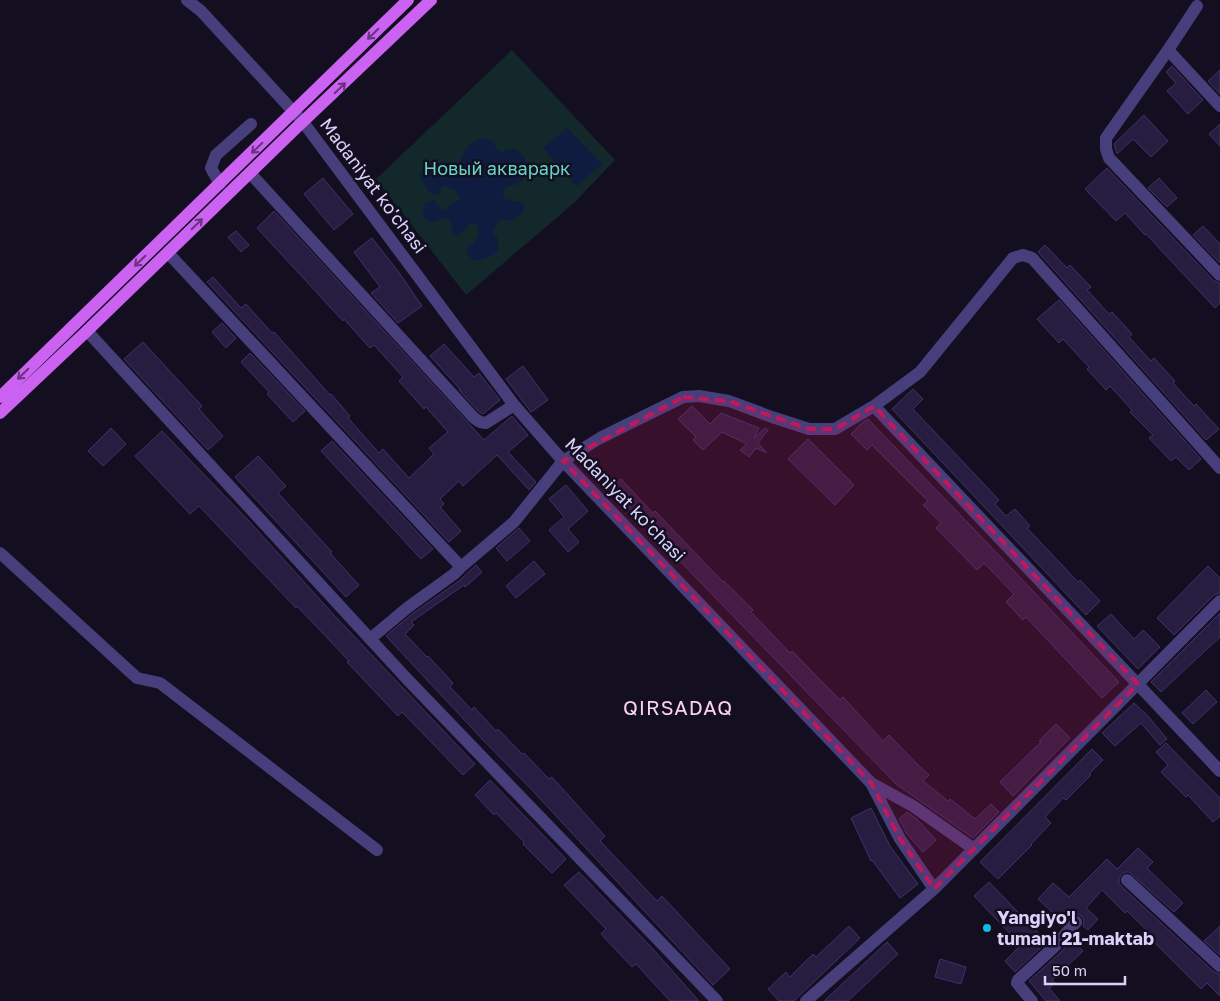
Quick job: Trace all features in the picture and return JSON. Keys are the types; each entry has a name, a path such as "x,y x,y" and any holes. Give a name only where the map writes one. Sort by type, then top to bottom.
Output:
{"main road":[{"path":"0,397 408,0"},
{"path":"0,413 431,0"}],"street":[{"name":"Madaniyat ko'chasi","path":"188,0 201,11 294,110 514,405 563,461 871,783 900,839 934,889"},
{"path":"1197,6 1106,138 1106,148 1109,158 1220,275"},
{"path":"1168,50 1220,106"},
{"path":"220,184 211,168 216,155 251,124"},
{"path":"250,173 474,418 486,423 514,405"},
{"path":"168,253 461,567"},
{"path":"370,639 407,608 454,574 514,522 563,461 600,438 683,396 699,396 729,401 809,429 835,429 874,406 920,372 1013,258 1023,255 1032,258 1220,468"},
{"path":"87,331 407,679 717,1001"},
{"path":"874,406 1220,771"},
{"path":"0,553 137,678 160,684 377,850"},
{"path":"806,1001 934,889 1220,601"},
{"path":"871,783 913,806 974,849"},
{"path":"1128,880 1220,966"},
{"path":"1032,1001 1017,983 1018,980 1054,947 1076,922"}],"highlighted area":[{"path":"683,397 729,401 809,429 835,429 874,406 1138,684 934,889 900,839 871,783 563,461"}],"green space":[{"name":"Новый акварарк","path":"512,50 615,160 575,202 466,295 376,179"}],"water":[{"path":"567,128 602,164 577,186 543,148"},
{"path":"481,139 493,141 496,149 501,152 513,149 522,154 527,164 525,177 518,184 507,186 502,192 505,199 521,202 525,206 521,214 511,221 502,219 495,226 493,233 498,239 498,251 481,260 474,260 466,250 478,236 477,224 471,223 458,236 453,234 450,220 446,218 431,223 422,214 426,203 433,200 442,211 460,199 456,191 445,186 440,188 441,191 438,194 430,193 419,175 428,167 438,171 443,180 450,172 459,169 463,154 471,143"}],"building":[{"path":"1172,66 1203,100 1188,114 1167,91 1176,83 1166,72"},
{"path":"1220,70 1220,94 1208,81"},
{"path":"1144,115 1168,141 1151,157 1133,139 1117,154 1114,144"},
{"path":"1220,124 1220,146 1209,134"},
{"path":"1107,168 1214,281 1220,283 1220,303 1215,308 1125,213 1116,221 1085,189"},
{"path":"323,178 353,214 334,230 304,194"},
{"path":"1159,178 1177,198 1167,207 1148,188"},
{"path":"274,211 484,440 512,416 528,435 508,452 536,482 529,490 497,455 463,486 459,481 440,499 444,504 440,507 461,531 449,542 207,282 213,277 241,308 246,304 331,394 350,416 348,418 379,453 383,449 409,478 434,454 429,448 448,432 399,381 403,377 374,345 370,348 344,319 343,321 257,228"},
{"path":"1203,226 1220,244 1220,263 1193,235"},
{"path":"236,231 249,245 241,252 228,237"},
{"path":"372,238 422,306 398,323 371,293 380,287 354,252"},
{"path":"1045,245 1067,268 1070,265 1091,287 1087,290 1109,314 1112,312 1132,334 1129,337 1151,361 1154,358 1194,406 1196,404 1219,429 1206,440 1038,252"},
{"path":"1059,300 1201,459 1189,470 1176,457 1171,461 1149,438 1153,435 1130,412 1132,410 1110,386 1106,390 1087,369 1089,367 1063,339 1059,343 1037,319"},
{"path":"222,323 236,338 226,348 212,332"},
{"path":"143,342 202,406 199,409 223,436 208,450 124,359"},
{"path":"444,344 474,377 479,373 500,400 483,414 479,412 430,356"},
{"path":"250,353 305,411 293,422 267,394 269,392 241,362"},
{"path":"523,366 548,400 531,412 506,379"},
{"path":"913,389 923,399 913,409 999,500 995,504 1006,516 1015,509 1030,526 1027,528 1078,582 1080,580 1100,601 1086,615 892,409"},
{"path":"692,406 710,424 721,413 759,428 754,438 765,428 768,430 758,443 767,453 756,448 749,457 740,450 747,444 722,432 703,450 693,440 696,437 678,419"},
{"path":"868,419 1119,682 1102,698 1026,617 1023,620 1006,602 1014,594 984,563 977,570 936,528 941,523 923,505 928,501 872,445 867,450 851,434"},
{"path":"111,428 126,444 103,466 88,451"},
{"path":"162,431 249,521 333,614 475,764 463,775 402,712 398,716 297,606 296,608 199,506 190,514 135,456"},
{"path":"808,439 854,485 835,505 788,459"},
{"path":"332,441 433,549 421,559 321,451"},
{"path":"258,456 286,486 278,493 332,552 330,553 359,585 346,597 235,477"},
{"path":"621,479 653,513 655,511 723,582 753,610 751,612 790,653 792,651 840,700 843,697 883,741 889,735 929,775 923,781 975,819 991,804 999,812 973,838 896,784 610,489"},
{"path":"566,485 588,511 568,529 579,542 568,552 549,530 564,517 549,499"},
{"path":"519,528 530,541 507,561 496,548"},
{"path":"534,561 545,574 516,598 506,586"},
{"path":"476,565 482,572 465,587 464,585 411,622 414,625 405,634 453,683 450,687 472,710 474,707 496,731 498,729 549,779 552,777 605,836 600,841 657,901 662,896 730,969 713,985 386,636 412,614 459,581"},
{"path":"1208,566 1220,578 1220,593 1214,595 1174,635 1157,618"},
{"path":"1220,613 1220,637 1161,692 1151,682"},
{"path":"1111,614 1134,639 1143,630 1160,647 1138,669 1097,626"},
{"path":"1206,690 1217,702 1193,724 1182,713"},
{"path":"1134,703 1148,716 1167,739 1160,745 1141,723 1115,746 1102,733"},
{"path":"1056,724 1070,738 1013,796 1000,782 1041,742 1039,741"},
{"path":"1166,743 1220,798 1220,816 1213,822 1188,795 1186,797 1161,772 1168,765 1156,752"},
{"path":"1092,749 1103,760 1066,800 1063,798 1045,817 1051,823 998,879 980,862"},
{"path":"490,780 566,859 552,873 496,813 494,815 475,795"},
{"path":"871,808 890,846 918,884 900,898 871,861 851,818"},
{"path":"907,812 917,819 936,840 923,852 907,834 899,819"},
{"path":"1138,848 1153,862 1147,868 1183,903 1174,912 1129,872 1121,875 1119,883 1214,972 1220,974 1220,996 1207,983 1201,989 1153,941 1155,938 1127,911 1125,913 1102,890 1086,908 1098,919 1088,930 1083,926 1084,920 1081,916 1073,915 1064,923 1038,899 1053,883 1069,897 1107,859 1117,869"},
{"path":"579,872 652,948 699,1001 670,1001 636,964 632,967 601,934 606,929 564,885"},
{"path":"989,882 1047,942 1015,972 1005,961 1021,945 974,896"},
{"path":"849,926 860,938 794,1001 779,1001 768,989 786,972 790,977 813,954 816,957"},
{"path":"1220,926 1220,955 1204,941"},
{"path":"1072,939 1083,951 1052,980 1055,983 1049,988 1060,1001 1046,1001 1029,981 1060,953"},
{"path":"887,942 898,954 848,1001 824,1001"},
{"path":"940,959 966,967 961,984 935,977"}],"place":[{"name":"Yangiyo'l tumani 21-maktab","path":"987,928"}],"district":[{"name":"QIRSADAQ","path":"678,708"}]}
